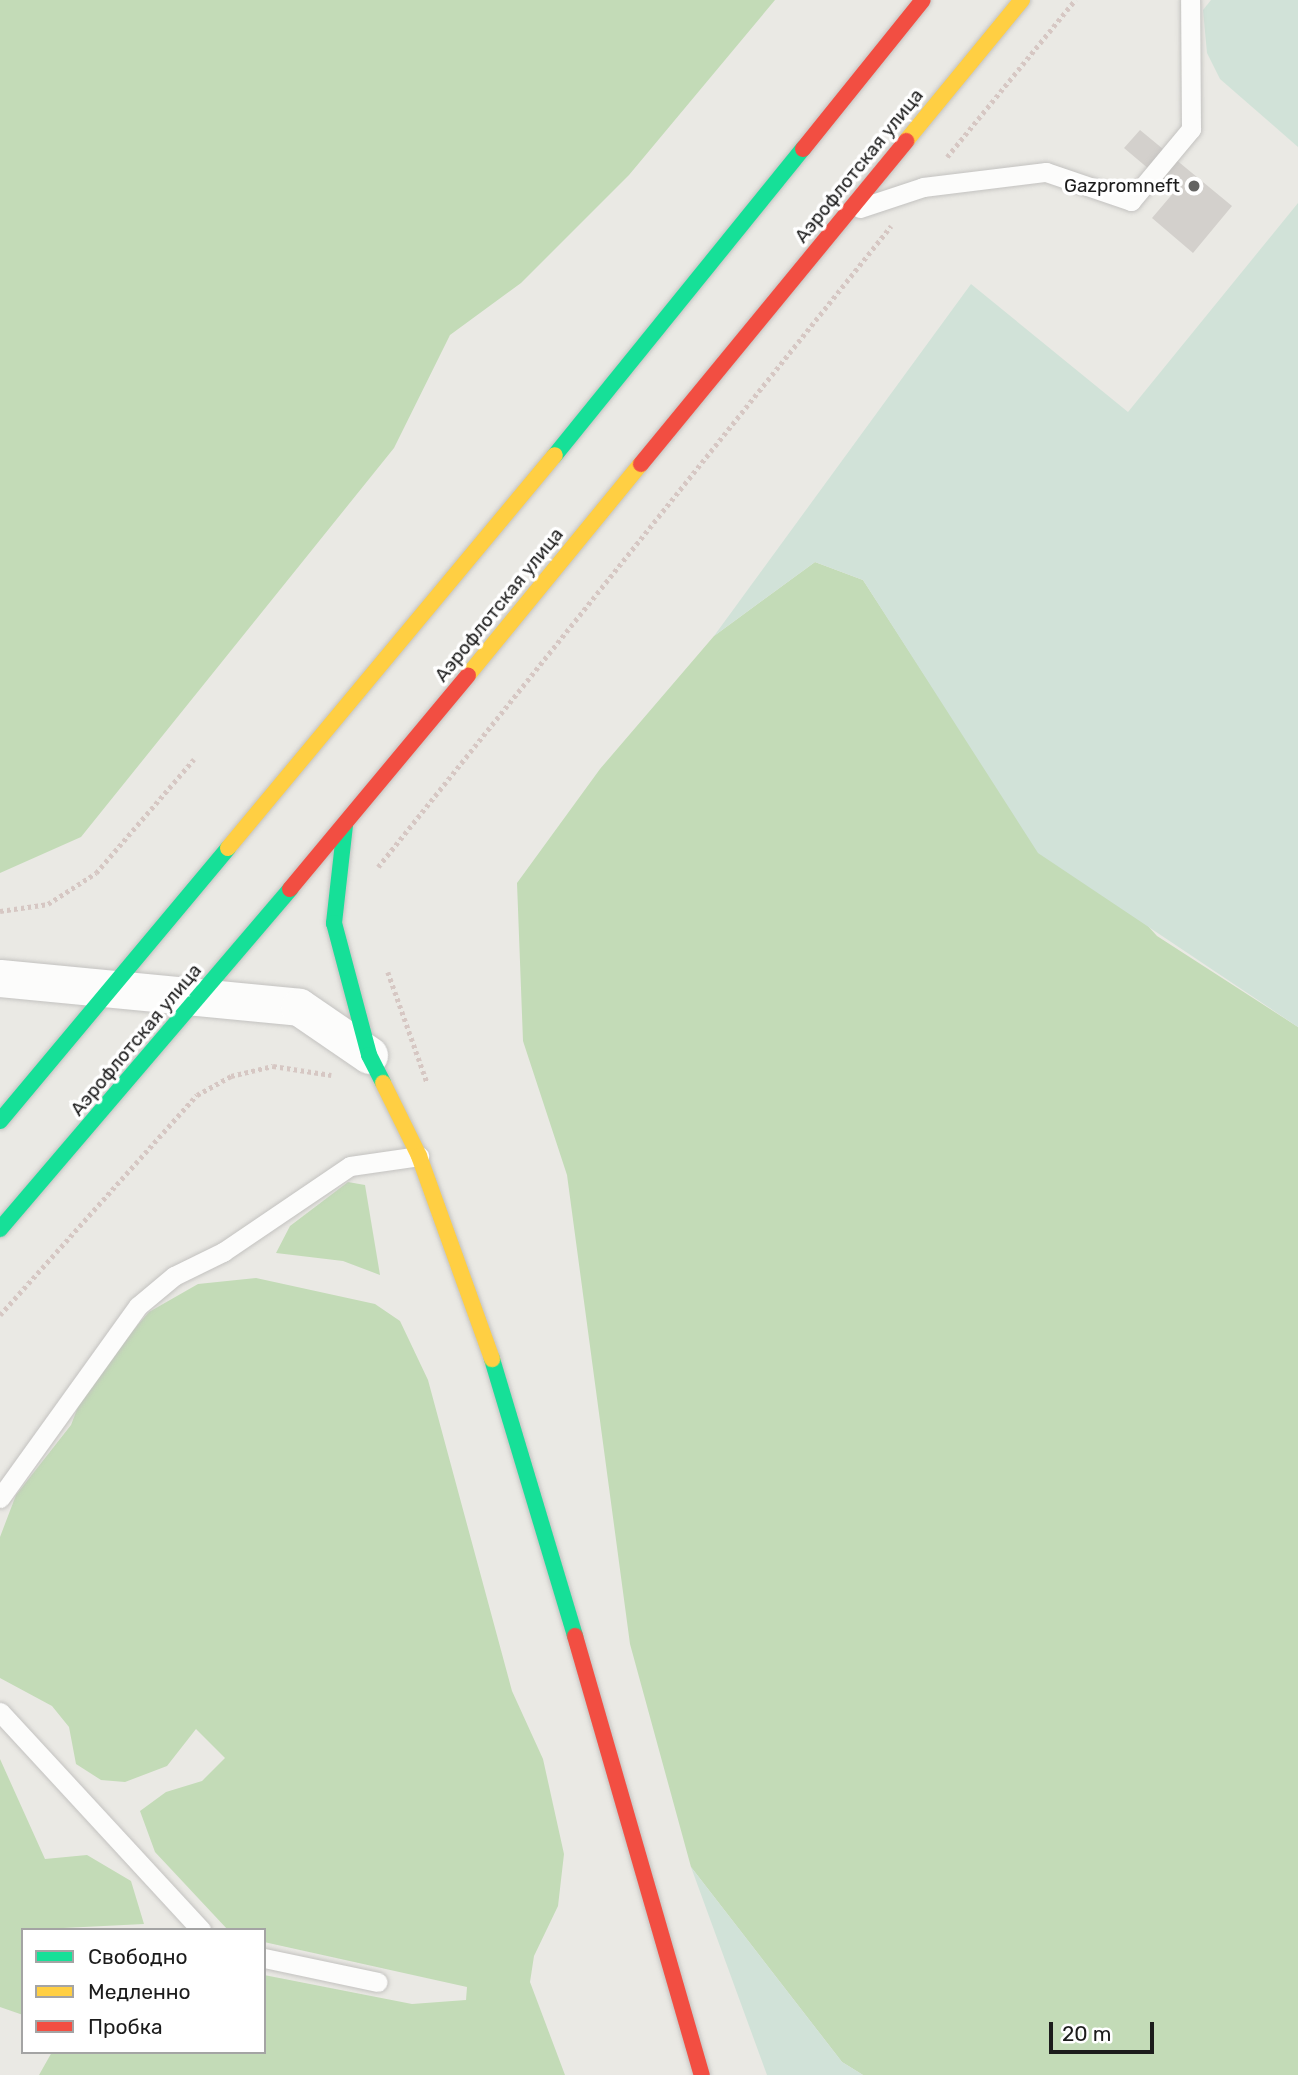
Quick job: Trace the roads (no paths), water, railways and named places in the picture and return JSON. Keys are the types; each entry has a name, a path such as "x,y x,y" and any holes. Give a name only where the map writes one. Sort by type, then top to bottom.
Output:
{"main road":[{"path":"0,1121 112,992 923,0"},
{"name":"Аэрофлотская улица","path":"0,1229 345,825 1022,0"},
{"path":"345,825 334,923 369,1055 419,1156 504,1393 702,2075"}],"street":[{"path":"0,978 112,992 203,993 299,1007 369,1055"}],"lane":[{"path":"849,211 923,187 1046,172 1131,201 1191,130 1190,0"},
{"path":"0,1498 138,1306 174,1276 223,1252 350,1166 419,1156"},
{"path":"0,1712 199,1928"},
{"path":"266,1958 378,1982"}],"place":[{"name":"Gazpromneft","path":"1194,186"}]}
